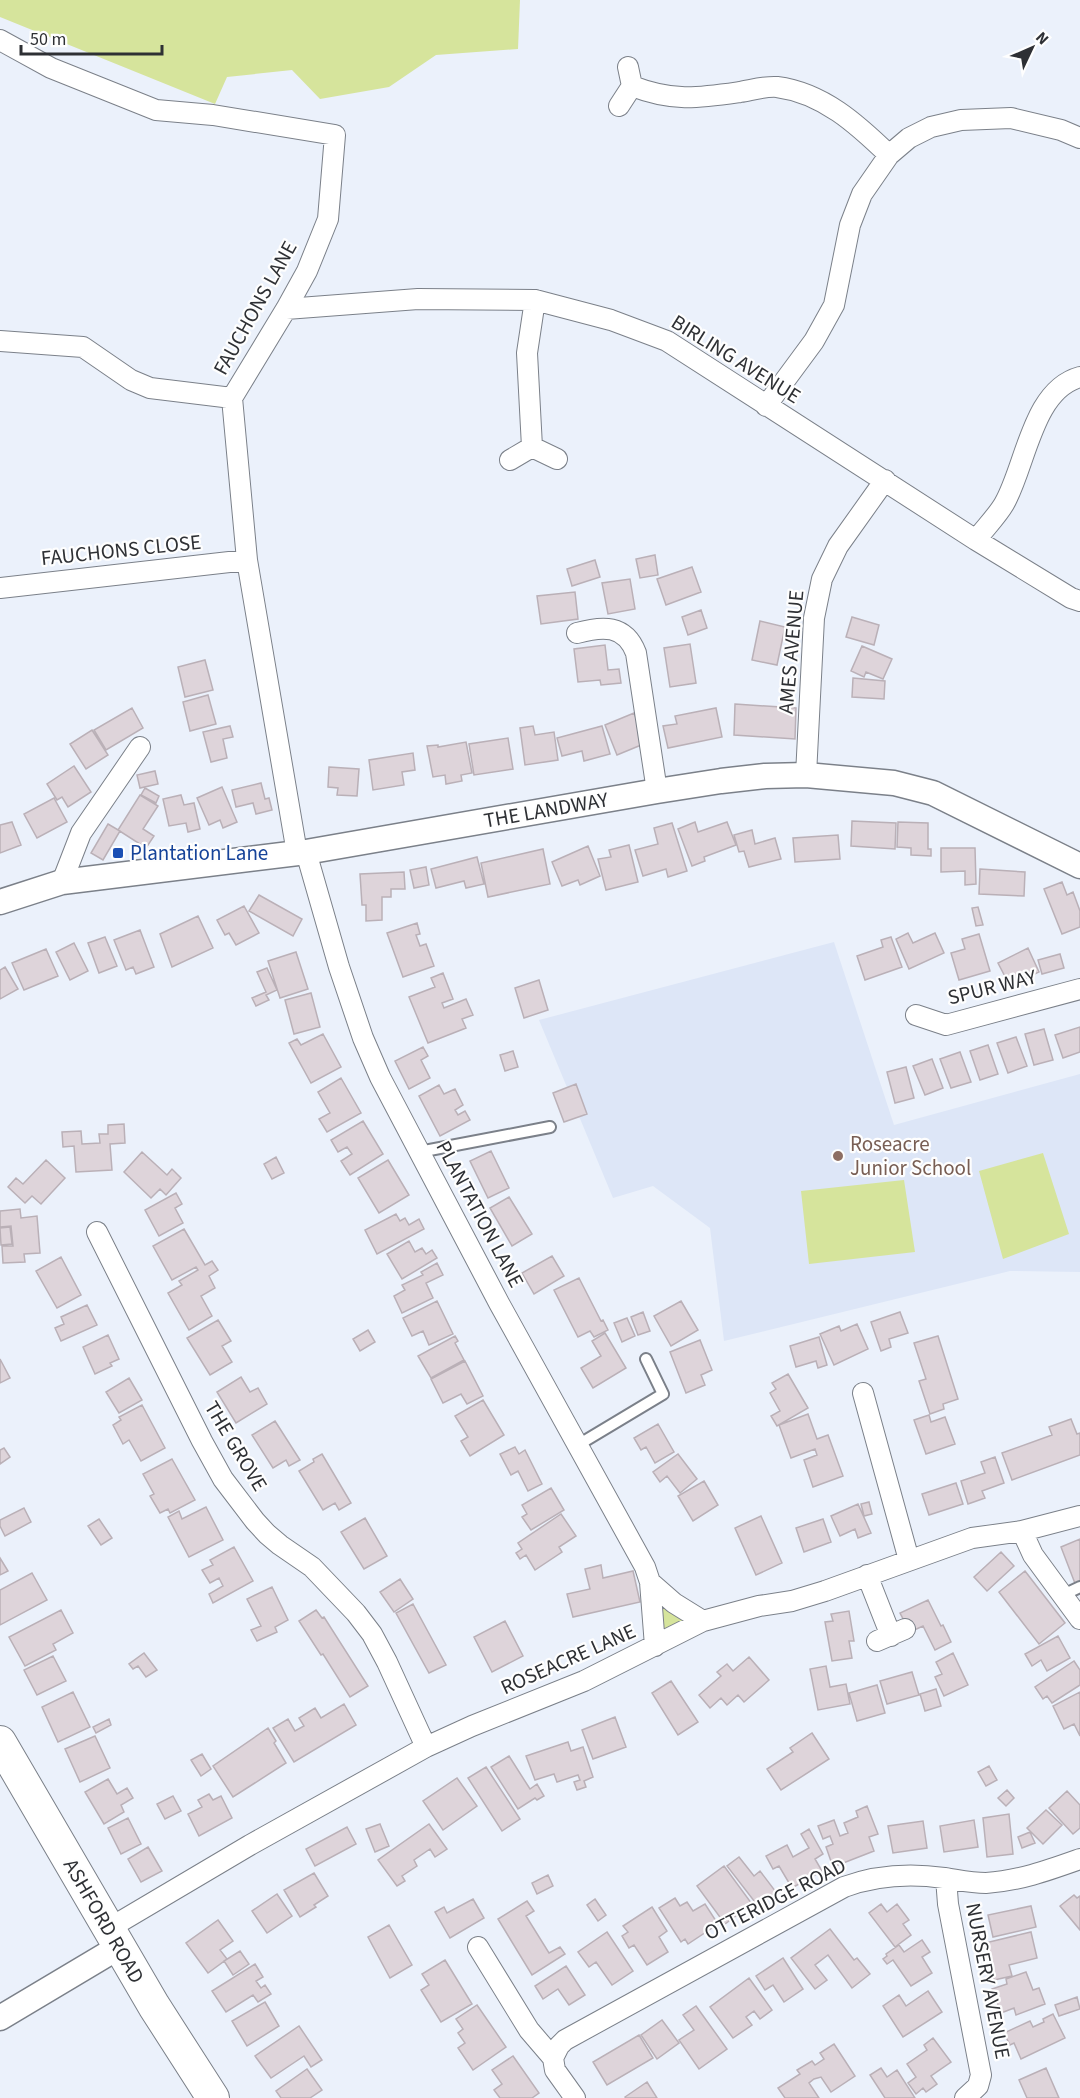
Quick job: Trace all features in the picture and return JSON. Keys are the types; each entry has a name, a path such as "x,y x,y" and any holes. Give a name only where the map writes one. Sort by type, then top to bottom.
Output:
{"main road":[{"name":"ASHFORD ROAD","path":"0,1742 154,2007 213,2098"}],"street":[{"name":"FAUCHONS LANE","path":"0,40 51,68 156,110 213,115 335,135 328,219 307,271 232,398 247,560 301,852"},
{"path":"619,106 630,76 655,95 696,98 776,87 813,96 854,121 889,155"},
{"path":"766,406 814,341 834,305 850,225 862,194 889,155 916,134 931,127 961,120 1011,118 1061,130 1080,138"},
{"name":"BIRLING AVENUE","path":"286,309 418,299 535,300 611,320 667,341 976,540 1071,598 1080,601"},
{"path":"532,447 526,353 535,300"},
{"path":"0,341 84,347 131,380 150,388 232,398"},
{"path":"976,540 1004,504 1022,465 1040,412 1055,393 1073,379 1080,377"},
{"path":"532,447 557,459"},
{"path":"510,460 532,447"},
{"name":"AMES AVENUE","path":"806,775 814,618 822,579 838,546 885,480"},
{"name":"FAUCHONS CLOSE","path":"0,588 247,560"},
{"path":"577,633 598,627 617,631 632,643 636,653 657,791"},
{"path":"62,882 81,833 140,747"},
{"name":"THE LANDWAY","path":"0,902 62,882 301,852 657,791 765,776 806,775 894,783 933,793 1080,866"},
{"name":"PLANTATION LANE","path":"301,852 363,1038 419,1152 645,1567 650,1582 655,1646"},
{"name":"SPUR WAY","path":"916,1015 946,1024 1080,989"},
{"name":"THE GROVE","path":"97,1232 223,1479 267,1534 312,1567 356,1613 372,1634 426,1747"},
{"path":"863,1393 909,1560"},
{"name":"ROSEACRE LANE","path":"114,1938 250,1845 426,1747 584,1681 703,1621 759,1606 792,1601 972,1538 1022,1531 1080,1516"},
{"path":"1022,1531 1033,1555 1071,1591 1080,1619"},
{"path":"867,1575 891,1635"},
{"name":"PLANTATION LANE","path":"650,1582 674,1603 703,1621"},
{"name":"OTTERIDGE ROAD","path":"553,2058 559,2046 566,2040 736,1944 844,1887 861,1881 898,1875 969,1882 1008,1881 1041,1873 1080,1859"},
{"name":"NURSERY AVENUE","path":"946,1878 950,1915 981,2074 973,2096"},
{"path":"0,2018 114,1938"},
{"path":"478,1947 529,2030 553,2058 555,2070 575,2098"}],"lane":[{"path":"419,1152 550,1127"},
{"path":"578,1445 663,1394 645,1359"}],"shaded area":[{"name":"Roseacre Junior School","path":"834,942 894,1125 1080,1074 1080,1272 1010,1271 724,1341 710,1228 653,1186 613,1198 539,1020"}],"green space":[{"path":"0,0 520,0 518,49 436,55 389,87 320,99 292,70 227,77 215,104 0,17"},
{"path":"1043,1153 1069,1234 1003,1259 979,1171"},
{"path":"904,1180 915,1252 809,1264 801,1191"},
{"path":"652,1595 703,1621 655,1646"}],"building":[{"path":"655,555 658,575 640,578 636,559"},
{"path":"595,560 600,577 572,586 567,569"},
{"path":"692,567 701,592 666,605 657,579"},
{"path":"630,579 635,609 608,614 602,583"},
{"path":"575,592 578,619 541,624 537,596"},
{"path":"701,610 707,628 688,635 682,617"},
{"path":"852,617 879,625 874,645 846,637"},
{"path":"760,621 785,627 777,665 752,660"},
{"path":"690,644 696,683 670,687 664,648"},
{"path":"605,645 608,670 619,669 621,683 601,685 600,680 578,682 574,649"},
{"path":"862,646 892,659 883,679 866,672 864,677 851,671"},
{"path":"205,660 213,690 185,697 178,667"},
{"path":"853,678 885,681 884,699 852,697"},
{"path":"208,695 216,724 190,731 183,702"},
{"path":"735,704 796,708 795,739 734,735"},
{"path":"132,708 143,728 106,750 94,730"},
{"path":"716,708 722,737 668,748 663,726 677,724 675,716"},
{"path":"634,713 646,743 617,755 605,725"},
{"path":"230,726 233,737 223,739 227,758 211,762 203,732"},
{"path":"533,726 535,735 554,732 558,760 525,765 520,728"},
{"path":"602,726 610,754 584,761 582,751 562,756 557,738"},
{"path":"92,730 108,755 86,769 70,744"},
{"path":"508,738 513,769 474,775 469,744"},
{"path":"466,742 472,773 461,775 462,781 446,784 445,775 433,777 427,746 438,745 438,747"},
{"path":"413,753 415,770 402,772 404,785 373,790 369,760"},
{"path":"74,766 91,792 68,807 62,797 57,800 47,784"},
{"path":"329,767 359,769 357,796 337,795 338,788 328,787"},
{"path":"155,771 158,784 140,788 137,775"},
{"path":"261,783 265,799 269,798 272,810 256,814 253,803 236,807 232,790"},
{"path":"222,787 237,822 223,828 220,820 209,825 197,798"},
{"path":"145,788 159,796 156,803 141,795"},
{"path":"140,795 158,806 143,829 154,836 146,848 118,830"},
{"path":"181,795 184,805 194,803 200,829 188,832 186,823 169,826 163,799"},
{"path":"54,798 67,822 37,838 24,814"},
{"path":"852,821 896,823 895,849 851,846"},
{"path":"12,822 21,845 0,853 0,825"},
{"path":"695,822 698,832 727,822 736,845 704,857 705,861 692,866 678,829"},
{"path":"898,822 928,823 928,849 931,849 931,856 911,855 911,848 897,847"},
{"path":"672,823 687,871 668,877 666,869 643,876 635,850 658,844 654,828"},
{"path":"108,824 120,831 103,860 91,853"},
{"path":"752,830 755,844 775,838 781,859 749,867 744,851 739,852 734,835"},
{"path":"838,835 840,859 795,862 793,838"},
{"path":"629,845 638,882 606,890 598,859 611,857 609,850"},
{"path":"588,846 600,876 580,885 578,880 562,886 552,862"},
{"path":"941,848 975,848 976,884 965,885 965,871 941,872"},
{"path":"543,849 550,884 488,897 481,863"},
{"path":"477,857 484,884 466,888 464,881 436,888 431,869"},
{"path":"426,867 429,885 414,888 410,870"},
{"path":"980,869 1025,872 1024,896 979,894"},
{"path":"404,872 405,889 391,889 391,897 382,897 382,920 366,921 366,905 362,905 360,874"},
{"path":"1062,882 1067,895 1073,892 1080,911 1080,927 1062,934 1044,889"},
{"path":"259,895 302,919 293,936 249,911"},
{"path":"244,906 259,933 236,945 229,933 225,935 217,920"},
{"path":"978,907 983,925 976,926 972,908"},
{"path":"198,916 213,948 172,967 160,934"},
{"path":"417,923 420,934 416,935 420,946 426,944 434,966 403,977 387,933"},
{"path":"140,930 154,967 136,974 133,967 126,970 114,940"},
{"path":"908,933 913,943 935,933 944,953 909,969 896,939"},
{"path":"979,934 990,971 959,980 951,953 965,949 962,939"},
{"path":"105,937 117,966 99,973 88,943"},
{"path":"891,937 902,967 865,980 857,956 883,947 881,940"},
{"path":"74,943 88,971 70,980 56,952"},
{"path":"1028,948 1039,972 1010,986 998,963"},
{"path":"46,949 58,976 24,990 12,963"},
{"path":"296,952 308,989 280,998 268,961"},
{"path":"1060,954 1064,968 1042,974 1038,960"},
{"path":"5,967 18,989 0,999 0,970"},
{"path":"267,968 277,990 266,995 269,1000 256,1006 252,998 266,992 257,972"},
{"path":"443,973 453,999 442,1003 444,1008 466,999 473,1015 462,1019 466,1028 428,1043 409,997 435,987 431,978"},
{"path":"539,980 548,1010 524,1018 515,988"},
{"path":"311,993 320,1027 294,1034 285,1000"},
{"path":"1080,1027 1080,1052 1063,1058 1055,1035"},
{"path":"1044,1029 1053,1060 1034,1065 1025,1034"},
{"path":"323,1034 341,1067 311,1083 289,1043 297,1039 301,1045"},
{"path":"1016,1037 1027,1066 1008,1073 997,1043"},
{"path":"988,1045 998,1074 980,1080 970,1051"},
{"path":"423,1047 428,1056 421,1060 430,1078 409,1089 395,1061"},
{"path":"513,1051 518,1067 505,1071 500,1055"},
{"path":"960,1052 971,1082 951,1088 940,1059"},
{"path":"932,1059 943,1088 925,1095 913,1066"},
{"path":"906,1067 914,1098 895,1103 887,1072"},
{"path":"341,1078 361,1113 327,1132 319,1119 330,1113 318,1092"},
{"path":"576,1084 587,1114 564,1122 553,1093"},
{"path":"439,1085 444,1094 455,1089 463,1105 455,1110 458,1115 465,1111 470,1120 440,1136 419,1096"},
{"path":"363,1121 383,1154 350,1175 341,1161 352,1154 347,1147 338,1152 331,1140"},
{"path":"124,1124 125,1143 110,1144 112,1170 76,1172 74,1146 63,1147 62,1132 81,1131 82,1144 100,1143 99,1134 108,1134 108,1125"},
{"path":"491,1151 509,1188 488,1198 470,1161"},
{"path":"142,1152 167,1175 172,1169 181,1178 166,1195 160,1189 151,1198 124,1172"},
{"path":"276,1157 284,1173 272,1179 264,1164"},
{"path":"46,1160 65,1178 41,1204 32,1196 25,1203 8,1187 16,1178 23,1184"},
{"path":"388,1160 409,1195 379,1213 358,1178"},
{"path":"176,1193 182,1204 175,1208 183,1223 159,1236 145,1210"},
{"path":"509,1197 532,1234 512,1246 490,1208"},
{"path":"20,1209 21,1218 37,1216 40,1253 24,1254 25,1262 3,1263 2,1246 13,1246 11,1226 0,1227 0,1211"},
{"path":"396,1214 400,1221 405,1218 409,1225 419,1219 424,1229 377,1254 365,1230"},
{"path":"10,1227 12,1244 1,1245 0,1228"},
{"path":"184,1229 205,1265 212,1261 218,1270 209,1276 215,1288 201,1296 212,1316 189,1330 168,1293 182,1285 179,1281 198,1270 196,1267 172,1280 153,1246"},
{"path":"409,1241 415,1252 422,1248 426,1254 432,1250 437,1258 402,1279 387,1254"},
{"path":"552,1256 564,1276 534,1294 522,1273"},
{"path":"61,1257 81,1295 57,1308 36,1271"},
{"path":"437,1263 443,1275 426,1283 433,1298 402,1313 394,1296 405,1290 402,1285 423,1275 421,1272"},
{"path":"579,1278 608,1330 594,1337 590,1331 578,1337 554,1290"},
{"path":"437,1301 453,1334 429,1345 423,1331 412,1336 403,1318"},
{"path":"681,1301 698,1330 671,1346 654,1316"},
{"path":"87,1305 97,1325 61,1341 55,1328 64,1324 61,1317"},
{"path":"643,1312 650,1331 638,1335 631,1317"},
{"path":"900,1312 908,1333 889,1339 891,1347 881,1351 871,1322"},
{"path":"627,1318 635,1336 622,1342 614,1323"},
{"path":"218,1320 231,1341 222,1346 232,1362 210,1375 187,1338"},
{"path":"857,1324 868,1349 834,1365 820,1334 839,1326 841,1331"},
{"path":"368,1330 375,1342 360,1351 353,1339"},
{"path":"605,1333 626,1368 593,1388 581,1368 601,1356 592,1341"},
{"path":"108,1335 119,1359 110,1363 112,1366 95,1374 83,1347"},
{"path":"455,1336 458,1341 455,1343 464,1360 431,1378 418,1356"},
{"path":"938,1336 958,1399 943,1404 944,1409 930,1414 919,1381 926,1379 914,1343"},
{"path":"819,1337 827,1365 818,1368 816,1361 796,1367 790,1346"},
{"path":"700,1340 712,1370 701,1375 705,1385 686,1393 670,1352"},
{"path":"0,1359 10,1378 0,1383"},
{"path":"465,1361 483,1396 467,1404 461,1394 443,1403 431,1379"},
{"path":"788,1374 808,1408 777,1426 771,1416 780,1411 770,1393 776,1389 772,1383"},
{"path":"241,1377 250,1392 258,1388 267,1404 236,1423 217,1392"},
{"path":"129,1378 142,1400 119,1413 106,1392"},
{"path":"483,1400 504,1435 470,1456 461,1441 468,1437 455,1416"},
{"path":"142,1405 165,1448 141,1461 129,1440 123,1444 113,1425 121,1420 119,1417"},
{"path":"808,1414 817,1439 828,1435 843,1476 813,1487 804,1460 817,1455 815,1449 791,1458 779,1425"},
{"path":"929,1415 931,1422 945,1417 955,1444 926,1454 914,1420"},
{"path":"1071,1419 1077,1434 1080,1433 1080,1455 1012,1480 1002,1453 1052,1435 1049,1427"},
{"path":"275,1421 300,1460 289,1466 286,1460 273,1468 252,1435"},
{"path":"658,1424 674,1452 655,1463 646,1447 641,1450 634,1438"},
{"path":"515,1447 519,1454 525,1450 542,1484 528,1491 518,1471 511,1475 500,1454"},
{"path":"4,1448 10,1457 0,1464 0,1450"},
{"path":"322,1454 351,1503 339,1510 335,1503 323,1510 299,1471"},
{"path":"678,1454 697,1479 680,1493 667,1476 660,1482 653,1472"},
{"path":"995,1457 1004,1483 982,1491 985,1498 968,1504 961,1481 985,1473 981,1462"},
{"path":"172,1459 195,1500 170,1513 168,1509 160,1513 150,1496 154,1494 143,1474"},
{"path":"704,1481 718,1505 693,1521 678,1496"},
{"path":"956,1483 963,1504 929,1515 922,1494"},
{"path":"551,1488 564,1510 531,1530 522,1517 527,1514 522,1505"},
{"path":"869,1502 872,1514 864,1516 861,1504"},
{"path":"858,1504 871,1533 858,1538 855,1529 840,1536 831,1516"},
{"path":"206,1507 223,1540 189,1557 168,1517 179,1511 182,1519"},
{"path":"24,1508 31,1522 5,1536 0,1520"},
{"path":"561,1514 576,1536 559,1547 562,1552 535,1570 526,1555 520,1559 516,1553 522,1549 518,1543"},
{"path":"761,1516 782,1563 756,1575 735,1528"},
{"path":"365,1518 387,1556 364,1569 341,1532"},
{"path":"99,1519 112,1538 101,1545 88,1526"},
{"path":"823,1519 831,1542 804,1552 796,1528"},
{"path":"1080,1539 1080,1584 1076,1586 1061,1547"},
{"path":"234,1547 253,1581 213,1603 209,1594 223,1586 219,1578 210,1583 202,1570 213,1565 210,1560"},
{"path":"1001,1552 1014,1566 987,1591 974,1577"},
{"path":"0,1558 8,1571 0,1575"},
{"path":"601,1565 603,1578 633,1571 640,1602 573,1617 567,1594 590,1589 585,1569"},
{"path":"1025,1571 1065,1623 1039,1644 999,1592"},
{"path":"32,1573 47,1600 0,1625 0,1590"},
{"path":"400,1579 413,1599 394,1612 380,1592"},
{"path":"272,1587 288,1620 275,1627 277,1632 257,1641 251,1630 261,1626 247,1599"},
{"path":"928,1600 951,1642 935,1650 923,1626 910,1632 900,1613"},
{"path":"413,1604 446,1665 429,1673 396,1613"},
{"path":"61,1610 73,1633 53,1644 56,1650 25,1666 9,1637"},
{"path":"316,1610 322,1618 324,1617 368,1686 350,1697 299,1621"},
{"path":"849,1611 854,1641 849,1641 852,1658 832,1661 825,1622 833,1621 831,1614"},
{"path":"505,1621 523,1656 492,1672 474,1637"},
{"path":"1058,1636 1070,1658 1047,1671 1041,1660 1032,1666 1025,1654"},
{"path":"144,1653 157,1670 146,1677 138,1666 133,1669 129,1664"},
{"path":"953,1653 968,1685 944,1696 935,1677 942,1674 936,1662"},
{"path":"53,1656 66,1681 37,1695 24,1670"},
{"path":"749,1657 769,1680 744,1702 738,1695 727,1705 721,1698 710,1708 699,1695 721,1676 717,1672 727,1664 733,1671"},
{"path":"1074,1661 1080,1670 1080,1685 1052,1703 1047,1696 1043,1699 1035,1687"},
{"path":"826,1666 830,1687 846,1684 850,1704 818,1710 810,1669"},
{"path":"912,1672 919,1695 887,1704 880,1681"},
{"path":"671,1681 698,1722 678,1735 652,1693"},
{"path":"877,1685 885,1713 857,1721 849,1693"},
{"path":"936,1689 941,1706 925,1711 920,1694"},
{"path":"73,1692 90,1727 58,1742 42,1707"},
{"path":"1080,1692 1080,1736 1074,1724 1064,1729 1053,1706"},
{"path":"344,1704 356,1725 294,1762 273,1728 288,1719 295,1731 304,1726 299,1718 315,1708 321,1718"},
{"path":"615,1717 626,1747 593,1759 582,1730"},
{"path":"109,1719 111,1725 96,1733 93,1727"},
{"path":"268,1728 286,1763 233,1797 213,1766"},
{"path":"812,1733 829,1759 781,1790 767,1769 793,1752 790,1748"},
{"path":"95,1736 110,1768 80,1782 65,1749"},
{"path":"568,1742 571,1751 583,1747 593,1777 584,1781 586,1787 577,1790 574,1782 580,1780 578,1775 557,1782 554,1774 535,1780 526,1756"},
{"path":"202,1754 211,1769 201,1776 191,1760"},
{"path":"509,1756 530,1789 537,1784 544,1796 537,1800 535,1798 518,1809 491,1767"},
{"path":"989,1766 997,1780 986,1786 978,1772"},
{"path":"486,1767 520,1819 502,1831 468,1778"},
{"path":"457,1778 477,1806 443,1830 423,1801"},
{"path":"108,1779 117,1794 127,1788 133,1798 121,1805 124,1812 104,1824 85,1792"},
{"path":"1007,1790 1014,1798 1006,1806 998,1798"},
{"path":"1067,1791 1080,1805 1080,1828 1073,1834 1049,1808"},
{"path":"209,1794 213,1800 221,1796 232,1818 199,1836 188,1814 202,1807 198,1800"},
{"path":"173,1796 181,1811 165,1819 157,1804"},
{"path":"867,1806 878,1834 869,1837 874,1851 833,1867 826,1847 833,1844 830,1836 823,1839 818,1826 834,1820 840,1836 848,1833 844,1823 858,1817 856,1811"},
{"path":"1046,1810 1062,1825 1043,1844 1027,1828"},
{"path":"1009,1814 1013,1854 987,1857 983,1818"},
{"path":"128,1818 141,1844 121,1854 108,1828"},
{"path":"974,1820 978,1847 944,1852 940,1826"},
{"path":"923,1821 927,1848 893,1853 888,1826"},
{"path":"380,1824 389,1846 375,1852 366,1829"},
{"path":"429,1824 447,1849 435,1857 430,1849 414,1860 417,1866 402,1876 405,1881 397,1886 378,1860"},
{"path":"347,1827 356,1844 315,1866 306,1849"},
{"path":"809,1829 823,1854 815,1859 822,1871 792,1888 779,1866 773,1869 766,1856 787,1845 793,1857 809,1848 801,1834"},
{"path":"1030,1832 1035,1843 1022,1848 1018,1837"},
{"path":"148,1847 162,1871 141,1882 128,1859"},
{"path":"739,1857 754,1876 760,1871 776,1892 758,1906 727,1866"},
{"path":"724,1866 752,1904 725,1924 697,1886"},
{"path":"314,1873 328,1896 300,1917 284,1890"},
{"path":"548,1875 553,1886 537,1894 532,1883"},
{"path":"277,1894 292,1916 267,1933 252,1911"},
{"path":"1074,1895 1077,1898 1080,1896 1080,1930 1060,1906"},
{"path":"675,1898 680,1906 687,1902 693,1911 705,1904 718,1924 688,1944 685,1939 681,1942 659,1908"},
{"path":"473,1899 484,1918 450,1938 435,1912 444,1907 447,1913"},
{"path":"595,1899 606,1915 598,1921 587,1905"},
{"path":"527,1901 534,1911 526,1916 549,1953 560,1947 565,1954 532,1975 498,1919"},
{"path":"881,1904 887,1912 897,1904 909,1920 903,1924 911,1935 895,1947 869,1913"},
{"path":"1031,1906 1036,1927 993,1937 988,1915"},
{"path":"652,1907 667,1931 659,1937 668,1952 647,1965 634,1945 629,1948 622,1936 628,1932 623,1926"},
{"path":"218,1920 233,1941 220,1950 227,1959 208,1973 186,1943"},
{"path":"389,1925 412,1965 390,1978 368,1937"},
{"path":"830,1929 854,1960 857,1958 870,1974 852,1988 828,1955 815,1965 827,1980 815,1989 791,1958"},
{"path":"607,1932 633,1971 612,1985 596,1962 589,1967 578,1952"},
{"path":"1031,1932 1037,1958 1009,1965 1012,1976 994,1980 985,1943"},
{"path":"922,1940 930,1952 922,1957 932,1973 911,1986 893,1960 887,1964 883,1959 899,1945 904,1952"},
{"path":"240,1951 249,1964 233,1975 224,1961"},
{"path":"783,1958 803,1989 784,2002 773,1985 765,1990 756,1976"},
{"path":"445,1960 472,2004 441,2022 421,1990 429,1985 422,1974"},
{"path":"255,1964 263,1977 256,1981 261,1988 265,1985 271,1994 258,2002 253,1995 226,2012 212,1991"},
{"path":"566,1966 585,1995 569,2005 558,1989 543,1999 535,1986"},
{"path":"1026,1972 1033,1990 1039,1988 1045,2004 1016,2015 1014,2008 1001,2013 992,1989 1007,1984 1006,1979"},
{"path":"749,1978 772,2010 760,2019 754,2011 746,2017 752,2025 733,2038 710,2007"},
{"path":"928,1991 942,2012 903,2037 883,2006 899,1995 906,2006"},
{"path":"1077,1997 1080,2009 1059,2016 1055,2005"},
{"path":"265,2002 279,2026 247,2046 232,2021"},
{"path":"477,2005 506,2047 473,2070 458,2048 465,2043 458,2033 463,2029 456,2019"},
{"path":"696,2006 727,2049 699,2069 679,2040 694,2030 683,2015"},
{"path":"1053,2014 1065,2038 1021,2059 1014,2043 1010,2045 1004,2033 1030,2021 1033,2027 1044,2022 1043,2019"},
{"path":"662,2020 679,2043 657,2059 641,2035"},
{"path":"299,2026 322,2060 311,2067 304,2056 271,2078 255,2056"},
{"path":"639,2035 653,2058 607,2085 593,2062"},
{"path":"933,2038 951,2062 931,2076 937,2084 926,2092 923,2088 916,2094 908,2083 916,2077 907,2064 927,2050 924,2045"},
{"path":"834,2044 855,2076 831,2092 821,2077 814,2079 809,2083 819,2098 785,2098 778,2088 800,2074 797,2070 812,2061 815,2065 824,2059 820,2053"},
{"path":"513,2056 539,2093 532,2098 500,2098 494,2090 502,2084 492,2070"},
{"path":"881,2068 887,2077 897,2070 915,2098 885,2098 870,2075"},
{"path":"1046,2068 1059,2098 1027,2098 1019,2080"},
{"path":"307,2069 322,2090 310,2098 281,2098 276,2091"},
{"path":"647,2082 657,2098 625,2097"}],"place":[{"name":"Plantation Lane","path":"118,853"},
{"name":"Roseacre Junior School","path":"838,1156"}]}
